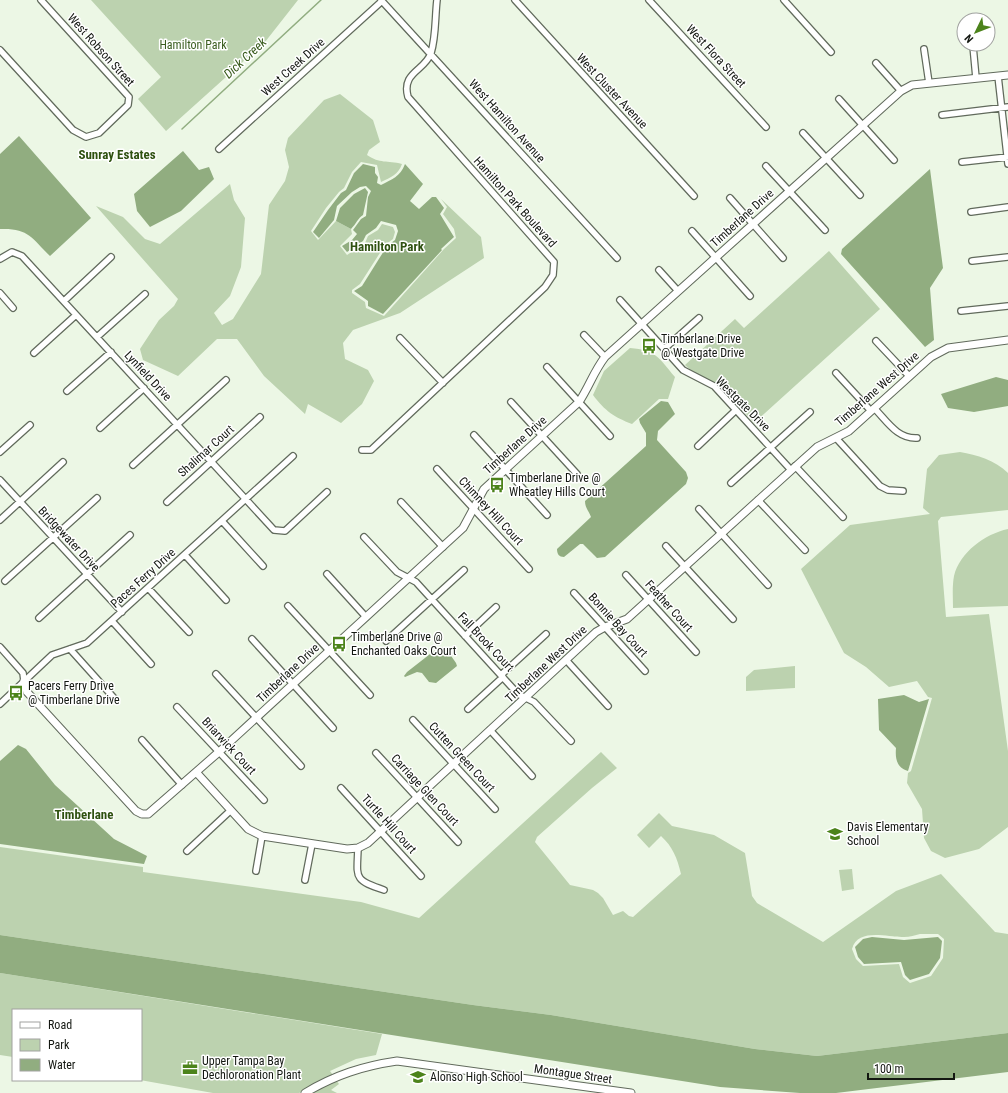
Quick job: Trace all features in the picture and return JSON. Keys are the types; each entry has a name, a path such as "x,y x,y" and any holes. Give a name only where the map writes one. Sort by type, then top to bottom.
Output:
{"street":[{"name":"West Robson Street","path":"0,50 73,130 86,137 99,133 128,105 129,97 41,0"},
{"name":"West Hamilton Avenue","path":"381,0 617,258"},
{"name":"West Creek Drive","path":"219,149 381,0"},
{"path":"430,54 437,0"},
{"name":"West Cluster Avenue","path":"514,0 694,196"},
{"name":"West Flora Street","path":"649,0 766,127"},
{"path":"784,0 831,52"},
{"path":"924,49 929,83"},
{"path":"974,52 976,78"},
{"name":"Hamilton Park Boulevard","path":"362,450 371,450 545,287 553,275 554,262 408,97 406,89 409,79 430,54"},
{"path":"876,63 900,91"},
{"name":"Timberlane Drive","path":"24,681 27,692 136,812 148,814 220,751 463,528 484,489 505,468 579,402 586,391 595,370 605,357 900,91 912,85 1008,75"},
{"path":"998,76 1005,108 1008,164"},
{"path":"839,99 894,160"},
{"path":"942,114 1005,108"},
{"path":"803,133 860,195"},
{"path":"962,162 1008,157"},
{"path":"766,166 825,230"},
{"path":"730,198 783,258"},
{"path":"971,212 1008,207"},
{"path":"692,231 750,296"},
{"name":"Lynfield Drive","path":"0,259 12,252 22,256 274,530 285,531 327,492"},
{"path":"64,301 112,257"},
{"path":"972,261 1008,257"},
{"path":"659,270 678,291"},
{"path":"0,294 13,308"},
{"path":"97,337 145,294"},
{"name":"Westgate Drive","path":"620,300 683,370 714,386 770,447 842,517"},
{"path":"961,311 1008,306"},
{"path":"34,353 76,315"},
{"path":"664,350 699,318"},
{"path":"584,335 605,357"},
{"path":"400,338 443,383"},
{"name":"Timberlane West Drive","path":"358,848 368,843 381,832 596,632 605,626 627,619 817,446 850,431 931,357 948,348 1008,340"},
{"path":"876,341 909,376"},
{"path":"67,391 111,352"},
{"path":"547,368 610,436"},
{"path":"836,373 900,435 908,438 917,438"},
{"path":"133,465 226,380"},
{"path":"100,428 144,388"},
{"path":"511,402 577,474"},
{"path":"698,446 736,410"},
{"path":"730,483 810,412"},
{"name":"Shalimar Court","path":"167,502 260,417"},
{"path":"0,452 30,425"},
{"path":"474,435 547,514"},
{"path":"836,438 880,486 888,490 903,491"},
{"name":"Paces Ferry Drive","path":"0,704 52,655 87,643 294,456"},
{"path":"0,520 63,462"},
{"name":"Chimney Hill Court","path":"437,469 529,569"},
{"name":"Bridgewater Drive","path":"0,480 122,612"},
{"path":"5,581 97,498"},
{"path":"758,500 805,550"},
{"path":"401,502 443,547"},
{"path":"699,509 768,585"},
{"path":"222,521 263,566"},
{"path":"39,618 130,535"},
{"name":"Fall Brook Court","path":"364,537 397,572 416,582 518,694 534,702 570,741"},
{"path":"666,546 733,619"},
{"path":"185,555 226,600"},
{"path":"386,642 464,570"},
{"path":"328,574 366,617"},
{"name":"Feather Court","path":"626,575 696,652"},
{"path":"148,588 189,632"},
{"name":"Bonnie Bay Court","path":"574,593 646,671"},
{"path":"288,606 370,695"},
{"path":"465,636 496,607"},
{"path":"112,621 150,664"},
{"path":"468,709 546,634"},
{"path":"252,639 333,728"},
{"path":"0,647 24,673 24,681"},
{"path":"70,649 114,698"},
{"path":"566,661 608,706"},
{"path":"216,674 301,766"},
{"name":"Briarwick Court","path":"177,707 220,751 264,800"},
{"name":"Cutten Green Court","path":"413,720 495,809"},
{"path":"490,730 532,776"},
{"path":"142,740 182,785"},
{"name":"Carriage Glen Court","path":"376,753 458,842"},
{"path":"196,772 248,829 262,836 347,849 358,848 357,872 359,879 366,884 384,890"},
{"name":"Turtle Hill Court","path":"340,788 421,876"},
{"path":"187,851 230,811"},
{"path":"256,870 262,836"},
{"path":"305,880 312,844"},
{"name":"Montague Street","path":"305,1093 344,1072 368,1065 397,1060 631,1093"}],"green space":[{"name":"Hamilton Park","path":"91,0 298,0 265,42 166,131 138,99 161,77"},
{"path":"340,94 373,120 380,142 369,150 367,155 376,160 402,164 396,173 381,182 377,165 361,162 352,172 344,188 326,208 311,231 318,240 336,221 351,229 352,234 340,246 347,255 365,243 368,236 378,230 382,224 393,227 395,232 393,239 385,245 360,284 352,290 352,293 365,302 366,308 384,316 444,249 456,238 454,229 443,214 447,207 441,199 481,237 484,258 400,313 353,330 343,343 345,359 368,370 374,381 362,404 341,423 308,404 305,414 264,376 237,339 217,339 178,376 143,360 140,349 159,320 174,306 178,299 96,206 123,217 145,239 160,244 230,184 234,200 245,218 241,267 230,296 214,313 222,325 233,319 261,274 269,205 285,181 289,167 285,150 288,138 324,100"},
{"path":"829,251 880,309 754,423 733,398 724,390 685,365 735,319 744,328"},
{"path":"630,348 646,351 656,356 675,377 668,399 659,399 632,424 610,413 593,395 604,371"},
{"path":"960,452 986,459 1003,468 1008,473 1008,510 941,517 938,521 946,617 989,614 1008,751 1008,827 979,849 945,858 931,851 924,838 922,809 907,783 908,773 911,771 932,698 928,697 917,681 889,687 866,667 844,653 801,569 850,525 930,514 923,508 927,469 939,455"},
{"path":"1008,529 1008,606 953,608 954,576 962,559 982,540 999,531"},
{"path":"795,666 795,688 746,691 746,677 754,670"},
{"path":"601,752 617,768 537,837 535,842 570,885 593,890 598,893 603,898 613,915 623,911 629,916 633,917 681,874 674,853 669,844 661,836 649,848 637,835 659,813 672,826 714,835 745,853 752,896 757,903 823,942 896,891 941,874 995,932 1008,934 1008,1033 817,1056 755,1049 551,1015 473,1005 0,935 0,847 143,867 143,872 361,902 419,918","holes":["920,934 938,934 944,939 943,958 931,976 910,983 903,977 899,964 863,966 856,959 852,949 855,942 867,936 875,935 904,937"]},
{"path":"852,869 854,889 842,891 839,870"},
{"path":"0,973 382,1034 376,1055 356,1059 330,1071 333,1075 299,1093 213,1093 142,1080 142,1009 12,1009 12,1057 0,1055"},
{"path":"336,1080 339,1084 331,1090 337,1093 311,1093"}],"water":[{"path":"19,136 91,218 50,256 33,239 23,232 17,230 0,229 0,154"},
{"path":"183,151 199,170 209,167 214,179 181,211 150,227 137,211 134,194"},
{"path":"363,164 375,167 375,173 378,177 377,183 381,185 398,175 405,164 423,184 410,201 419,209 432,197 436,197 444,208 440,214 454,237 441,249 442,250 383,314 368,306 368,301 354,291 362,286 387,246 395,240 398,231 396,225 381,221 376,228 366,235 363,241 347,252 342,246 352,240 357,234 353,230 361,219 366,216 368,197 371,191 366,186 360,187 352,192 337,206 334,220 319,238 313,232 341,193 346,190 354,173"},
{"path":"930,169 943,268 930,288 934,340 925,347 841,254 842,249"},
{"path":"365,188 368,192 363,215 353,227 351,229 336,221 340,208 354,194"},
{"path":"996,377 1008,380 1008,406 974,412 948,408 941,394"},
{"path":"661,401 668,402 675,414 658,431 657,440 686,472 688,478 686,484 605,557 597,558 583,544 580,544 564,557 560,556 557,549 591,517 586,508 585,501 646,446 646,433 639,419"},
{"path":"439,647 445,647 457,666 436,683 429,682 422,673 417,672 405,677 404,676 407,672"},
{"path":"904,695 919,702 929,699 908,771 901,768 896,759 896,748 879,730 878,699"},
{"path":"18,745 26,749 55,785 114,839 147,856 144,864 0,844 0,761"},
{"path":"0,935 473,1005 551,1015 755,1049 817,1056 1008,1033 1008,1072 836,1093 800,1093 720,1087 0,973"},
{"path":"872,937 904,940 938,937 942,941 940,958 929,974 910,980 905,975 901,962 864,964 858,957 855,947 863,939"}],"waterway":[{"name":"Dick Creek","path":"182,129 321,0"}],"place":[{"name":"Timberlane Drive @ Westgate Drive","path":"649,346"},
{"name":"Timberlane Drive @ Wheatley Hills Court","path":"497,485"},
{"name":"Timberlane Drive @ Enchanted Oaks Court","path":"339,644"},
{"name":"Pacers Ferry Drive @ Timberlane Drive","path":"16,693"},
{"name":"Davis Elementary School","path":"835,834"},
{"name":"Upper Tampa Bay Dechloronation Plant","path":"190,1068"},
{"name":"Alonso High School","path":"418,1077"}],"district":[{"name":"Sunray Estates","path":"117,154"},
{"name":"Hamilton Park","path":"387,246"},
{"name":"Timberlane","path":"84,814"}]}
